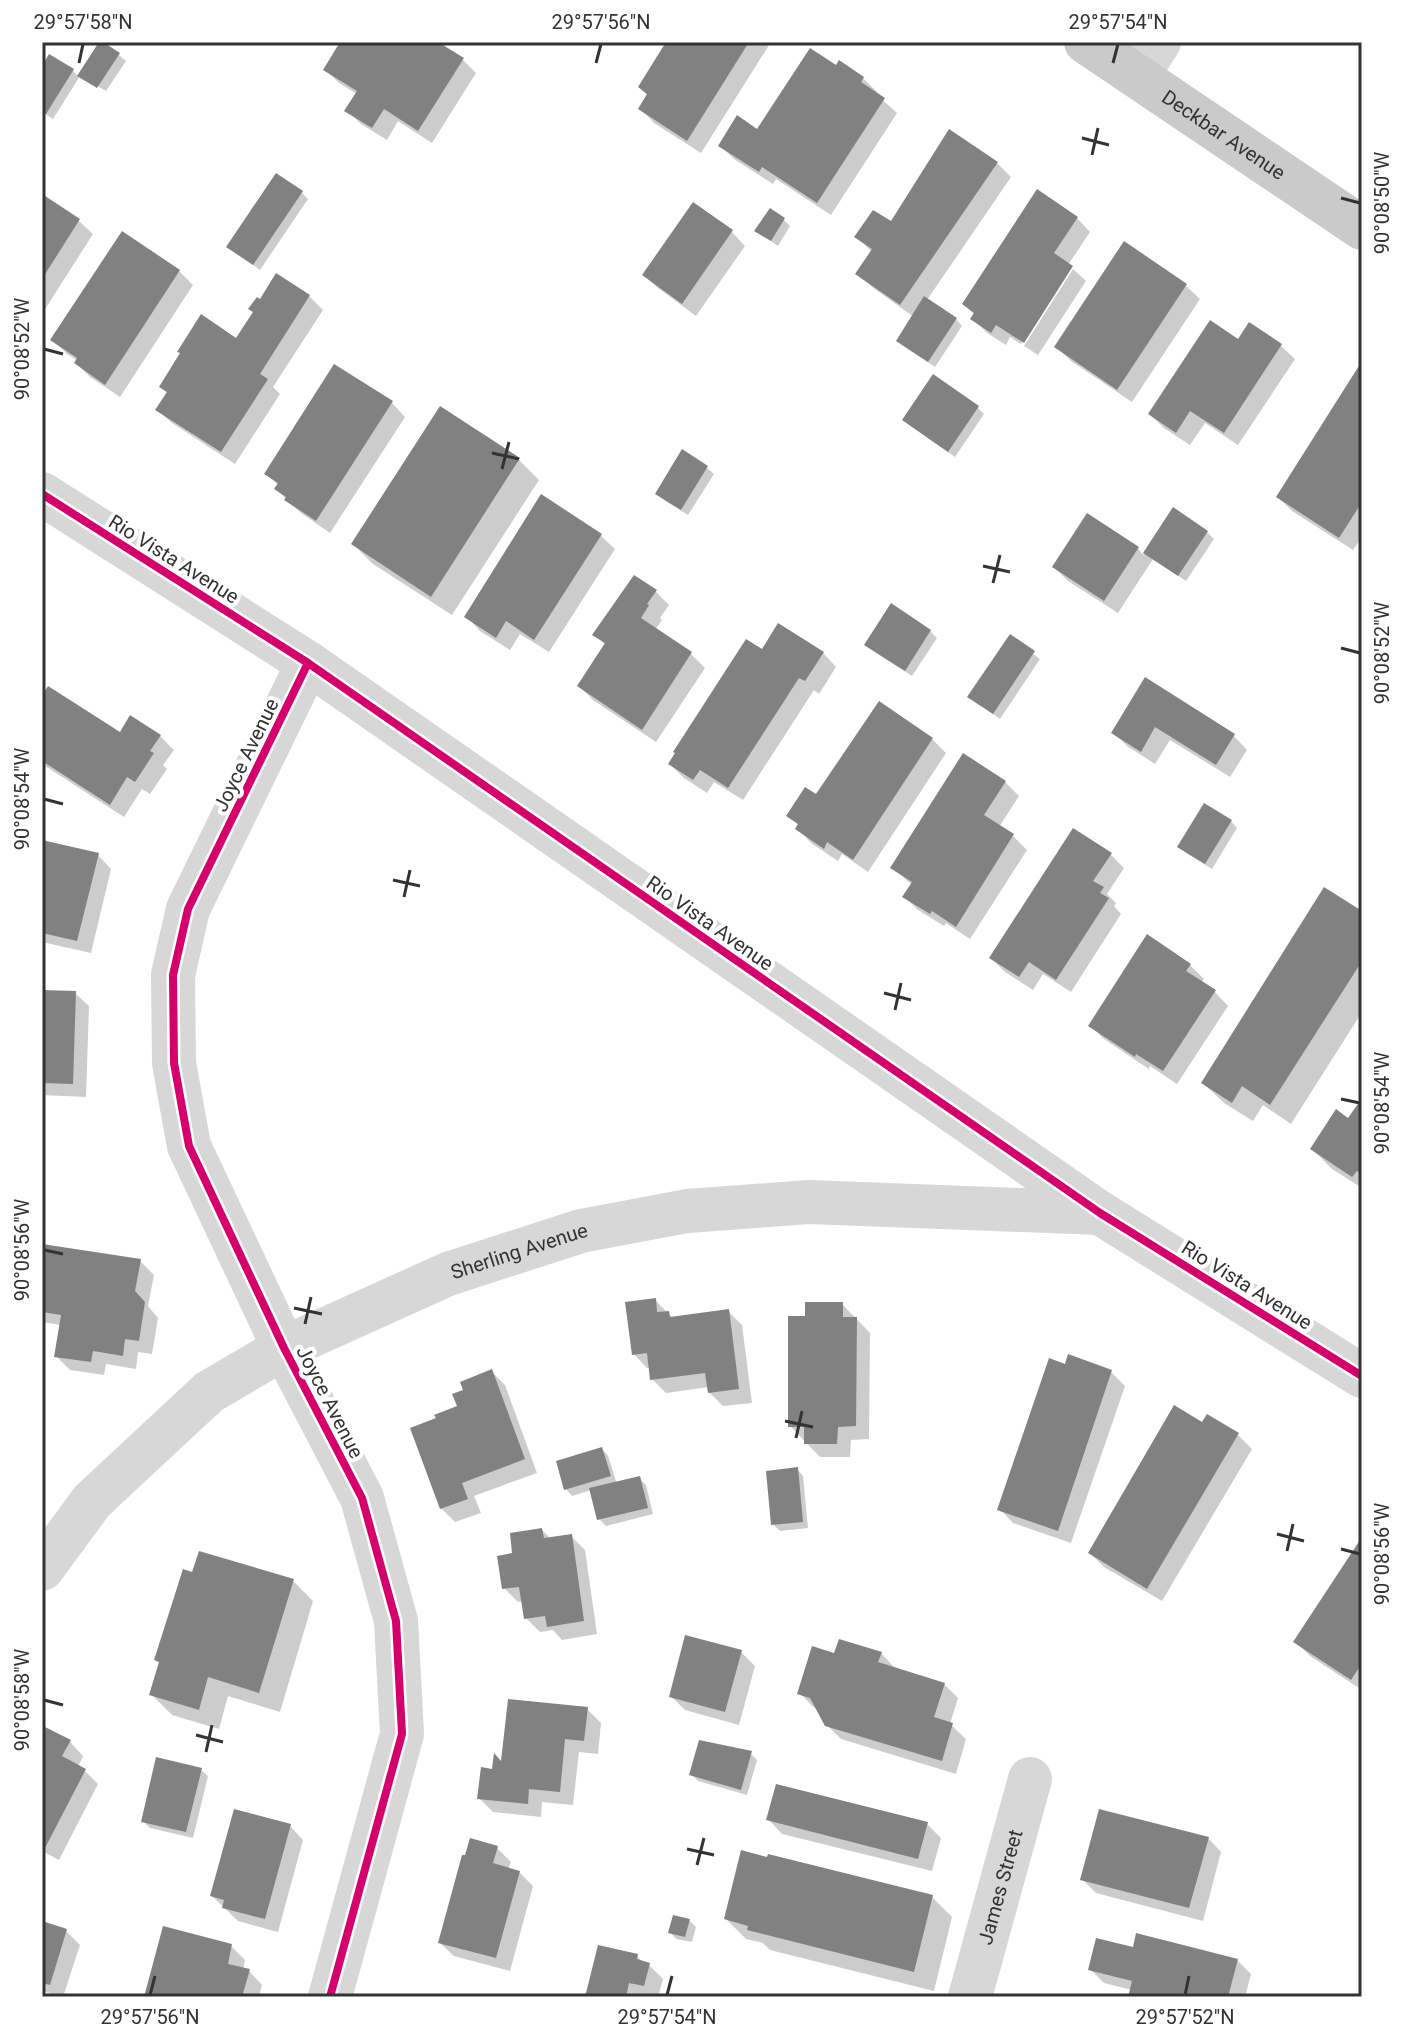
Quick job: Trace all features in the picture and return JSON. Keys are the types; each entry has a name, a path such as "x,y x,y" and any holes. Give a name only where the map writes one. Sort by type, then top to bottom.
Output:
{"main road":[{"name":"Deckbar Avenue","path":"1086,42 1148,59 1362,228"}],"street":[{"name":"Rio Vista Avenue","path":"42,494 308,663 1100,1213 1362,1376"},
{"name":"Joyce Avenue","path":"308,663 188,909 173,975 174,1063 189,1146 284,1348 362,1498 396,1621 402,1734 330,1997"},
{"name":"Sherling Avenue","path":"42,1569 92,1501 209,1392 284,1348 448,1274 581,1231 687,1211 809,1202 1100,1213"},
{"name":"James Street","path":"970,1997 1030,1779"}],"building":[{"path":"99,42 120,53 97,88 77,76"},
{"path":"340,42 438,42 464,58 418,131 384,109 372,128 344,111 357,91 323,70"},
{"path":"666,42 749,42 687,141 638,109 647,94 638,87"},
{"path":"810,48 836,65 839,60 864,77 861,82 885,98 817,203 762,167 759,172 718,146 737,115 757,129"},
{"path":"49,54 74,69 46,114 42,111 42,66"},
{"path":"949,129 998,162 900,305 855,274 872,249 854,237 873,210 891,221"},
{"path":"276,173 303,191 253,265 226,247"},
{"path":"1037,189 1078,217 1054,253 1073,266 1024,343 996,325 991,333 970,319 974,313 962,304"},
{"path":"42,194 80,219 42,279"},
{"path":"693,202 733,230 682,304 642,275"},
{"path":"770,208 785,218 771,241 754,231"},
{"path":"122,231 180,270 105,385 74,363 77,358 50,340"},
{"path":"1124,241 1187,284 1117,390 1054,347"},
{"path":"276,273 310,295 260,374 268,379 221,452 155,410 167,392 159,387 201,314 236,338 253,312 248,309 257,297 260,299"},
{"path":"924,296 957,318 928,362 896,341"},
{"path":"1210,320 1238,339 1249,322 1282,344 1224,433 1190,411 1176,433 1148,414"},
{"path":"1362,361 1362,502 1339,538 1276,497"},
{"path":"334,364 393,401 316,521 284,500 286,497 274,489 278,483 264,474"},
{"path":"933,374 979,406 948,452 902,420"},
{"path":"440,406 520,458 431,597 351,544"},
{"path":"682,449 708,466 681,510 655,494"},
{"path":"541,494 602,534 534,640 506,621 496,638 464,617"},
{"path":"1173,507 1208,531 1178,576 1143,553"},
{"path":"1087,513 1139,547 1104,601 1052,567"},
{"path":"634,575 657,590 641,618 692,652 642,730 577,686 605,643 592,635"},
{"path":"891,603 931,630 905,671 864,645"},
{"path":"778,623 824,652 805,681 799,678 728,788 700,770 693,780 668,764 746,639 762,649"},
{"path":"1010,634 1035,651 993,714 967,697"},
{"path":"1145,677 1235,734 1216,765 1155,727 1141,752 1111,733"},
{"path":"48,686 120,732 130,715 161,735 150,751 154,753 135,782 127,777 110,805 42,761 42,695"},
{"path":"879,701 933,738 853,860 827,842 824,849 795,829 798,824 786,816 805,787 816,794"},
{"path":"963,753 1006,781 984,815 1014,834 956,927 902,897 912,882 890,868"},
{"path":"1204,803 1232,820 1205,864 1177,847"},
{"path":"1073,828 1112,853 1093,881 1104,887 1100,893 1109,898 1056,980 1029,962 1019,977 989,958"},
{"path":"42,840 99,853 77,941 42,933"},
{"path":"1324,887 1362,911 1362,961 1270,1105 1242,1086 1232,1103 1201,1083"},
{"path":"1147,934 1191,964 1186,971 1216,990 1163,1071 1136,1054 1135,1057 1088,1026"},
{"path":"42,990 76,991 73,1084 42,1083"},
{"path":"1362,1098 1362,1175 1357,1171 1352,1177 1310,1149 1336,1109 1348,1118"},
{"path":"42,1244 141,1259 135,1291 145,1302 139,1341 125,1339 123,1356 93,1351 91,1362 54,1357 61,1315 42,1312"},
{"path":"656,1298 657,1312 669,1311 670,1317 729,1309 739,1389 708,1393 705,1373 650,1380 647,1353 632,1355 625,1302"},
{"path":"805,1302 843,1302 843,1317 857,1317 856,1426 838,1427 837,1444 804,1444 804,1427 788,1427 788,1316 805,1316"},
{"path":"1068,1354 1112,1370 1058,1531 997,1510 1049,1358 1065,1364"},
{"path":"492,1369 525,1459 462,1483 468,1499 440,1509 410,1428 457,1406 452,1394 463,1390 460,1382"},
{"path":"1174,1405 1202,1422 1207,1414 1239,1433 1147,1589 1088,1553"},
{"path":"602,1447 611,1476 564,1490 556,1461"},
{"path":"798,1467 803,1522 771,1525 766,1471"},
{"path":"640,1476 648,1508 597,1520 589,1488"},
{"path":"542,1528 544,1538 572,1534 584,1621 547,1627 545,1616 524,1619 519,1587 502,1589 497,1556 512,1553 510,1533"},
{"path":"1362,1537 1362,1663 1351,1680 1293,1642"},
{"path":"199,1551 294,1579 259,1693 208,1677 199,1710 149,1695 159,1662 154,1660 183,1569 192,1572"},
{"path":"685,1635 742,1650 725,1712 669,1697"},
{"path":"839,1639 882,1652 878,1662 945,1683 934,1717 953,1723 942,1761 825,1726 810,1698 797,1694 812,1646 834,1653"},
{"path":"508,1699 588,1707 584,1741 565,1739 560,1792 529,1789 528,1804 477,1799 481,1767 492,1769 494,1753 501,1761"},
{"path":"43,1726 71,1740 62,1756 86,1769 45,1848 42,1846"},
{"path":"699,1740 752,1751 741,1790 689,1775"},
{"path":"156,1757 202,1768 186,1832 141,1822"},
{"path":"776,1784 928,1822 918,1859 766,1820"},
{"path":"234,1809 291,1824 265,1919 222,1908 224,1900 210,1896"},
{"path":"1099,1809 1209,1837 1189,1908 1080,1880"},
{"path":"470,1838 498,1846 493,1863 520,1871 496,1958 438,1943 462,1855 465,1855"},
{"path":"741,1850 933,1895 914,1972 747,1930 748,1926 724,1919"},
{"path":"673,1915 690,1919 685,1937 668,1933"},
{"path":"42,1921 67,1929 50,1985 42,1983"},
{"path":"163,1926 232,1944 228,1964 250,1969 242,1997 144,1997"},
{"path":"1136,1933 1238,1959 1228,1997 1128,1997 1132,1981 1088,1970 1096,1938 1133,1947"},
{"path":"598,1945 638,1954 637,1959 650,1963 644,1986 629,1983 626,1997 585,1997"}],"cycle path":[{"path":"42,494 308,663 1100,1213 1362,1376"},
{"path":"308,663 188,909 173,975 174,1063 189,1146 284,1348 362,1498 396,1621 402,1734 330,1997"}]}
